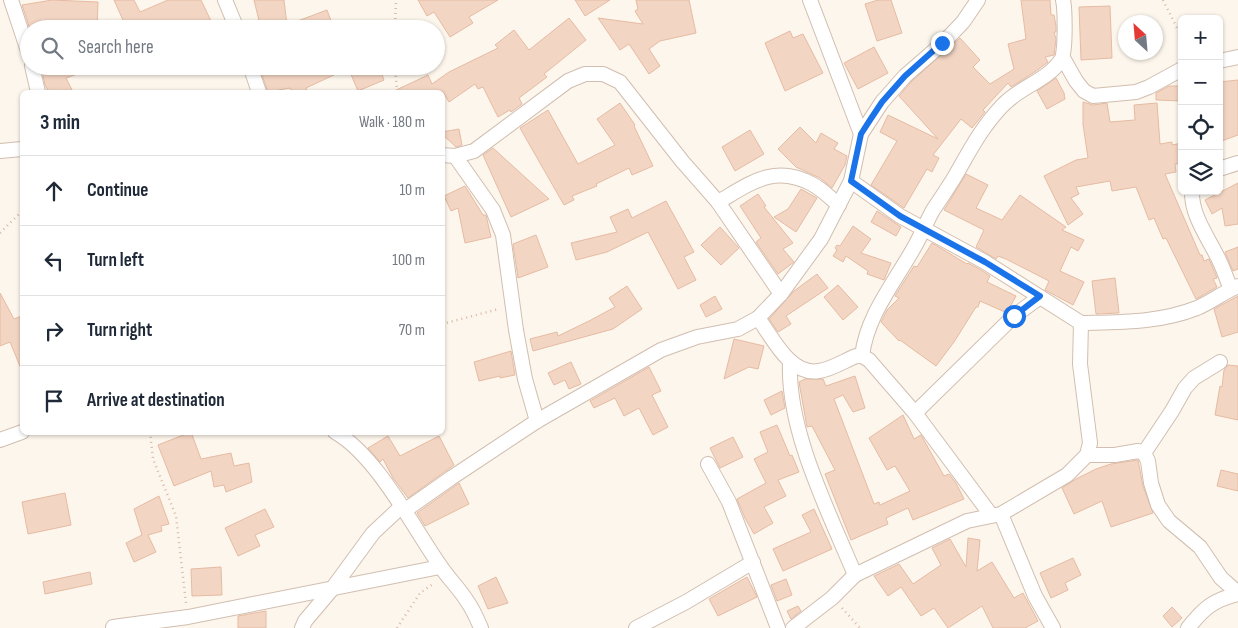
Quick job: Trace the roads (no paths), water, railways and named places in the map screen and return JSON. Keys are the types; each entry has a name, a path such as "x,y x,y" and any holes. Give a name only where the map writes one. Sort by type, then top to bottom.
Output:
{"street":[{"path":"11,0 20,27"},
{"path":"225,0 233,20"},
{"path":"810,0 861,134"},
{"path":"1064,0 1066,10 1063,58 1076,82 1084,91 1093,96 1136,92 1178,71"},
{"path":"302,628 305,621 332,589 373,533 403,508 537,421 662,350 697,337 738,329 758,318 781,294 821,239 851,181 861,134 882,102 905,76 962,22 975,1"},
{"path":"1223,60 1238,56"},
{"path":"862,356 868,328 972,144 1002,105 1016,93 1049,73 1063,58"},
{"path":"537,421 525,379 512,305 503,236 493,210 449,155 474,151 568,81 585,74 602,74 620,82 682,161 718,202 781,294"},
{"path":"34,75 38,90"},
{"path":"253,75 258,90"},
{"path":"0,151 20,149"},
{"path":"1223,168 1238,163"},
{"path":"718,202 744,187 775,174 796,176 813,184 839,205"},
{"path":"851,181 900,216 985,262 1081,323 1158,319 1196,309 1234,287 1197,216 1192,195"},
{"path":"915,413 1014,316 1040,296"},
{"path":"758,318 790,362 801,369 818,371 856,356 862,356 869,360 915,413 996,514 1035,596 1053,628"},
{"path":"793,628 832,598 856,575 967,521 996,514 1067,474 1087,455 1090,443 1080,364 1081,323"},
{"path":"790,362 790,394 802,442 856,575"},
{"path":"1144,453 1185,388 1194,378 1220,362"},
{"path":"0,440 20,433"},
{"path":"340,435 378,473 443,570 468,602 482,628"},
{"path":"1087,455 1144,453"},
{"path":"1144,453 1148,460 1151,483 1158,505 1169,520 1200,547 1221,578 1238,594"},
{"path":"708,464 729,502 778,628"},
{"path":"636,628 686,602 753,562"},
{"path":"113,627 188,617 443,570"},
{"path":"1188,628 1208,607 1222,598 1238,594"}]}
